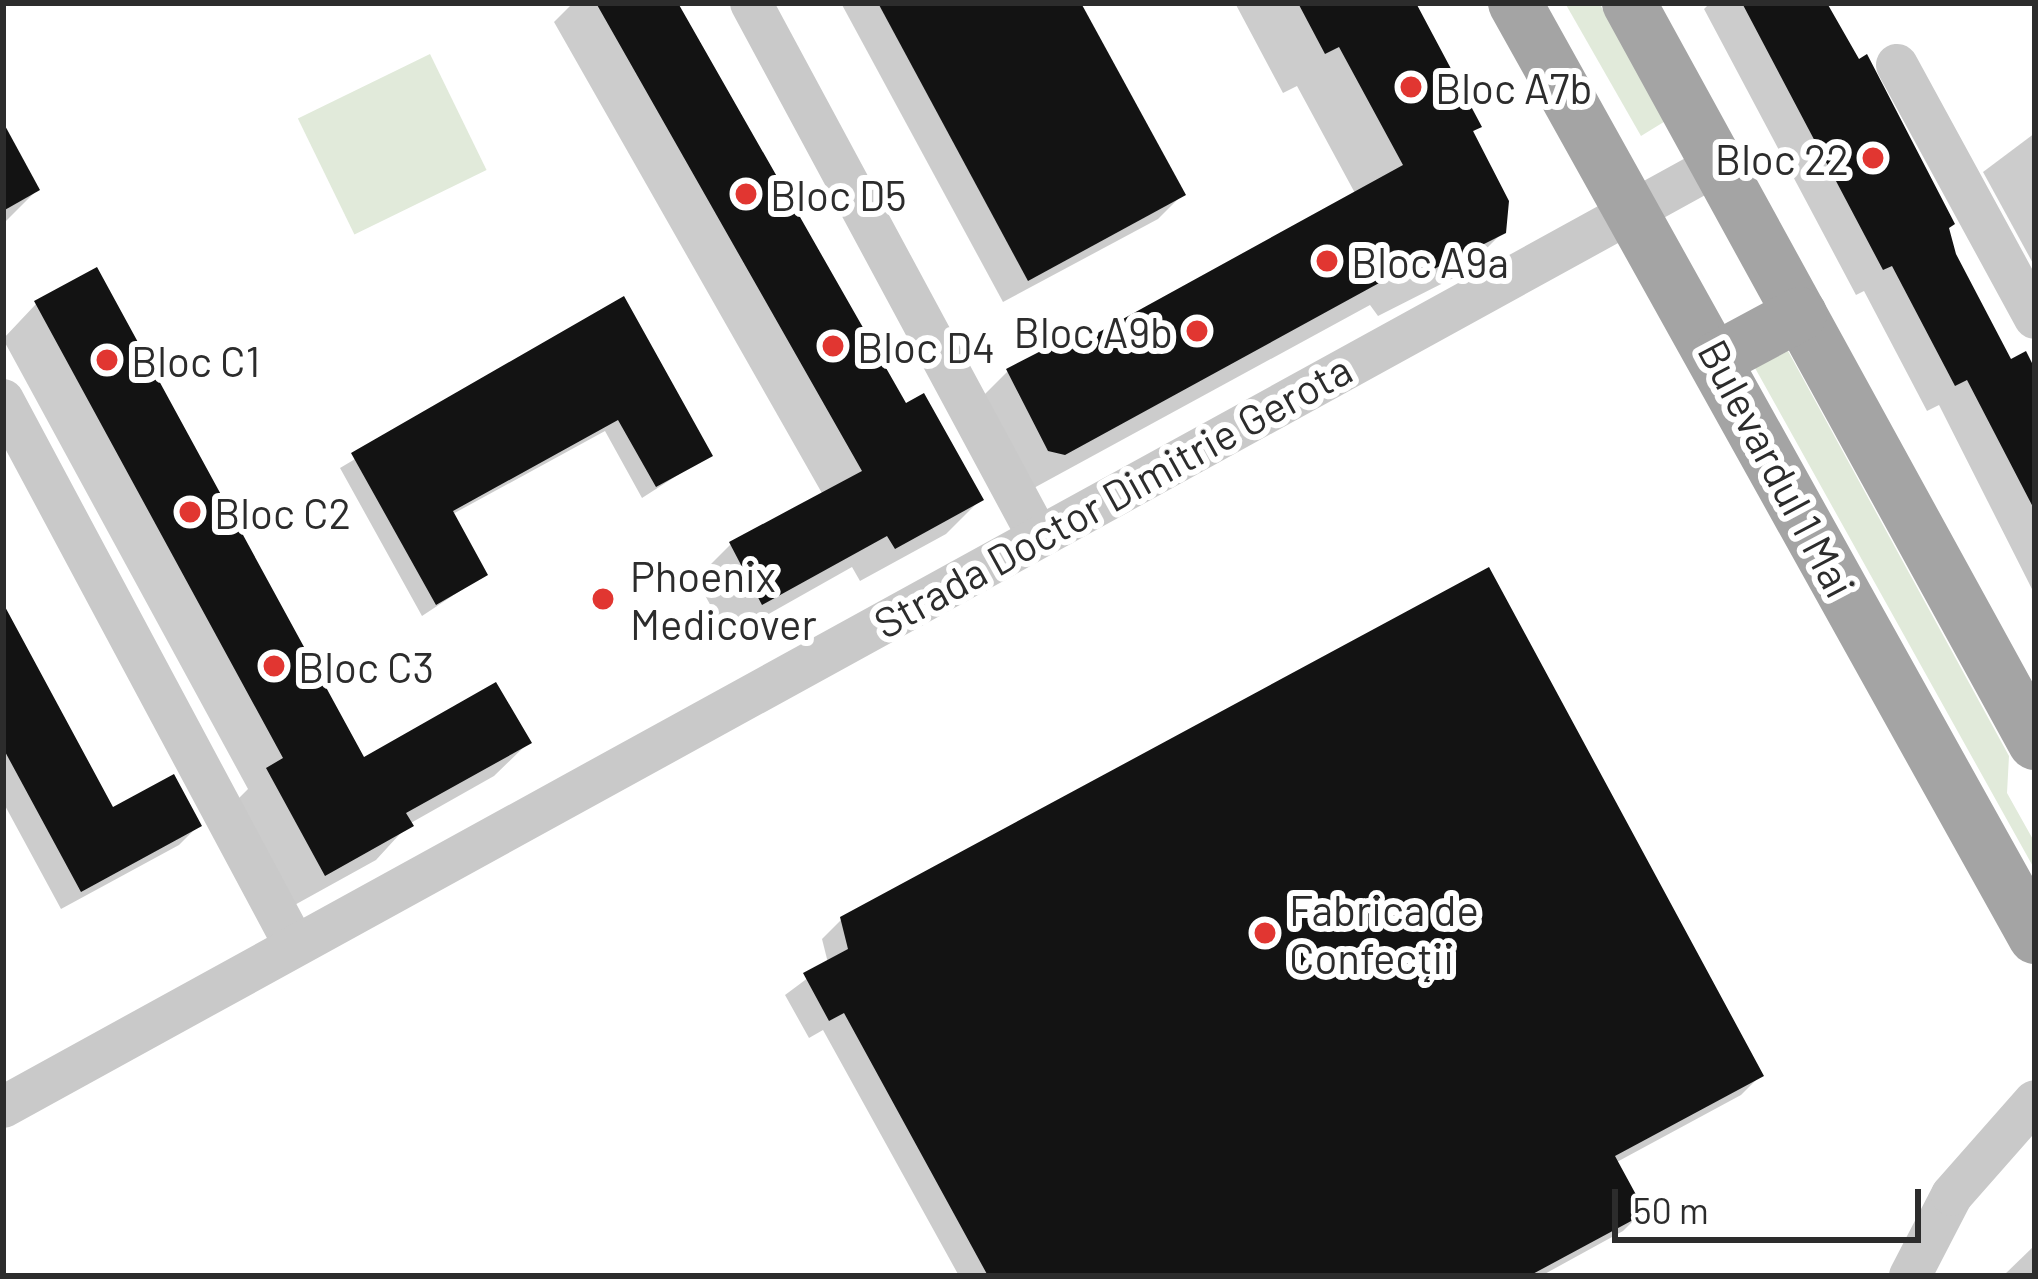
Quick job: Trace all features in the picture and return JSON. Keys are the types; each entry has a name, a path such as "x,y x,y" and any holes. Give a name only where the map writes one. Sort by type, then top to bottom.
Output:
{"main road":[{"name":"Bulevardul 1 Mai","path":"1515,3 1635,207 2035,937"},
{"path":"1628,3 2035,743"},
{"path":"1718,358 1800,314"}],"street":[{"path":"751,3 1039,536"},
{"path":"1897,65 2035,318"},
{"name":"Strada Doctor Dimitrie Gerota","path":"3,1107 1718,164"},
{"path":"3,400 295,946"},
{"path":"1910,1276 1952,1196 2035,1101"}],"green space":[{"path":"1565,3 1599,3 1667,120 1641,136"},
{"path":"430,54 487,170 354,234 298,118"},
{"path":"1788,351 2009,756 2007,793 2035,843 2035,870 1755,368"}],"building":[{"path":"596,3 678,3 906,403 924,393 984,500 895,549 887,536 762,605 729,542 862,471"},
{"path":"878,3 1081,3 1186,195 1028,281"},
{"path":"1298,3 1416,3 1482,127 1473,131 1509,201 1506,233 1420,276 1412,265 1065,455 1048,451 1006,369 1076,333 1081,342 1403,165 1339,47 1325,54"},
{"path":"1742,3 1827,3 1859,59 1867,54 1955,224 1949,228 1956,254 2011,359 2026,351 2035,369 2035,511 1967,380 1955,386 1892,266 1883,270"},
{"path":"3,122 40,190 3,211"},
{"path":"97,267 364,757 496,682 532,743 406,813 414,826 325,876 266,768 283,758 34,301"},
{"path":"624,296 713,456 656,487 618,420 453,511 488,575 436,605 351,453"},
{"name":"Fabrica de Confecții","path":"1489,567 1764,1076 1615,1156 1646,1213 1529,1276 988,1276 844,1013 829,1021 803,973 848,949 840,917"},
{"path":"3,603 113,807 174,774 202,826 81,892 3,748"}],"place":[{"name":"Bloc A7b","path":"1411,87"},
{"name":"Bloc 22","path":"1873,158"},
{"name":"Bloc D5","path":"746,194"},
{"name":"Bloc A9a","path":"1327,261"},
{"name":"Bloc A9b","path":"1197,331"},
{"name":"Bloc D4","path":"833,346"},
{"name":"Bloc C1","path":"107,360"},
{"name":"Bloc C2","path":"190,512"},
{"name":"Phoenix Medicover","path":"603,599"},
{"name":"Bloc C3","path":"274,666"},
{"name":"Fabrica de Confecții","path":"1265,933"}]}
